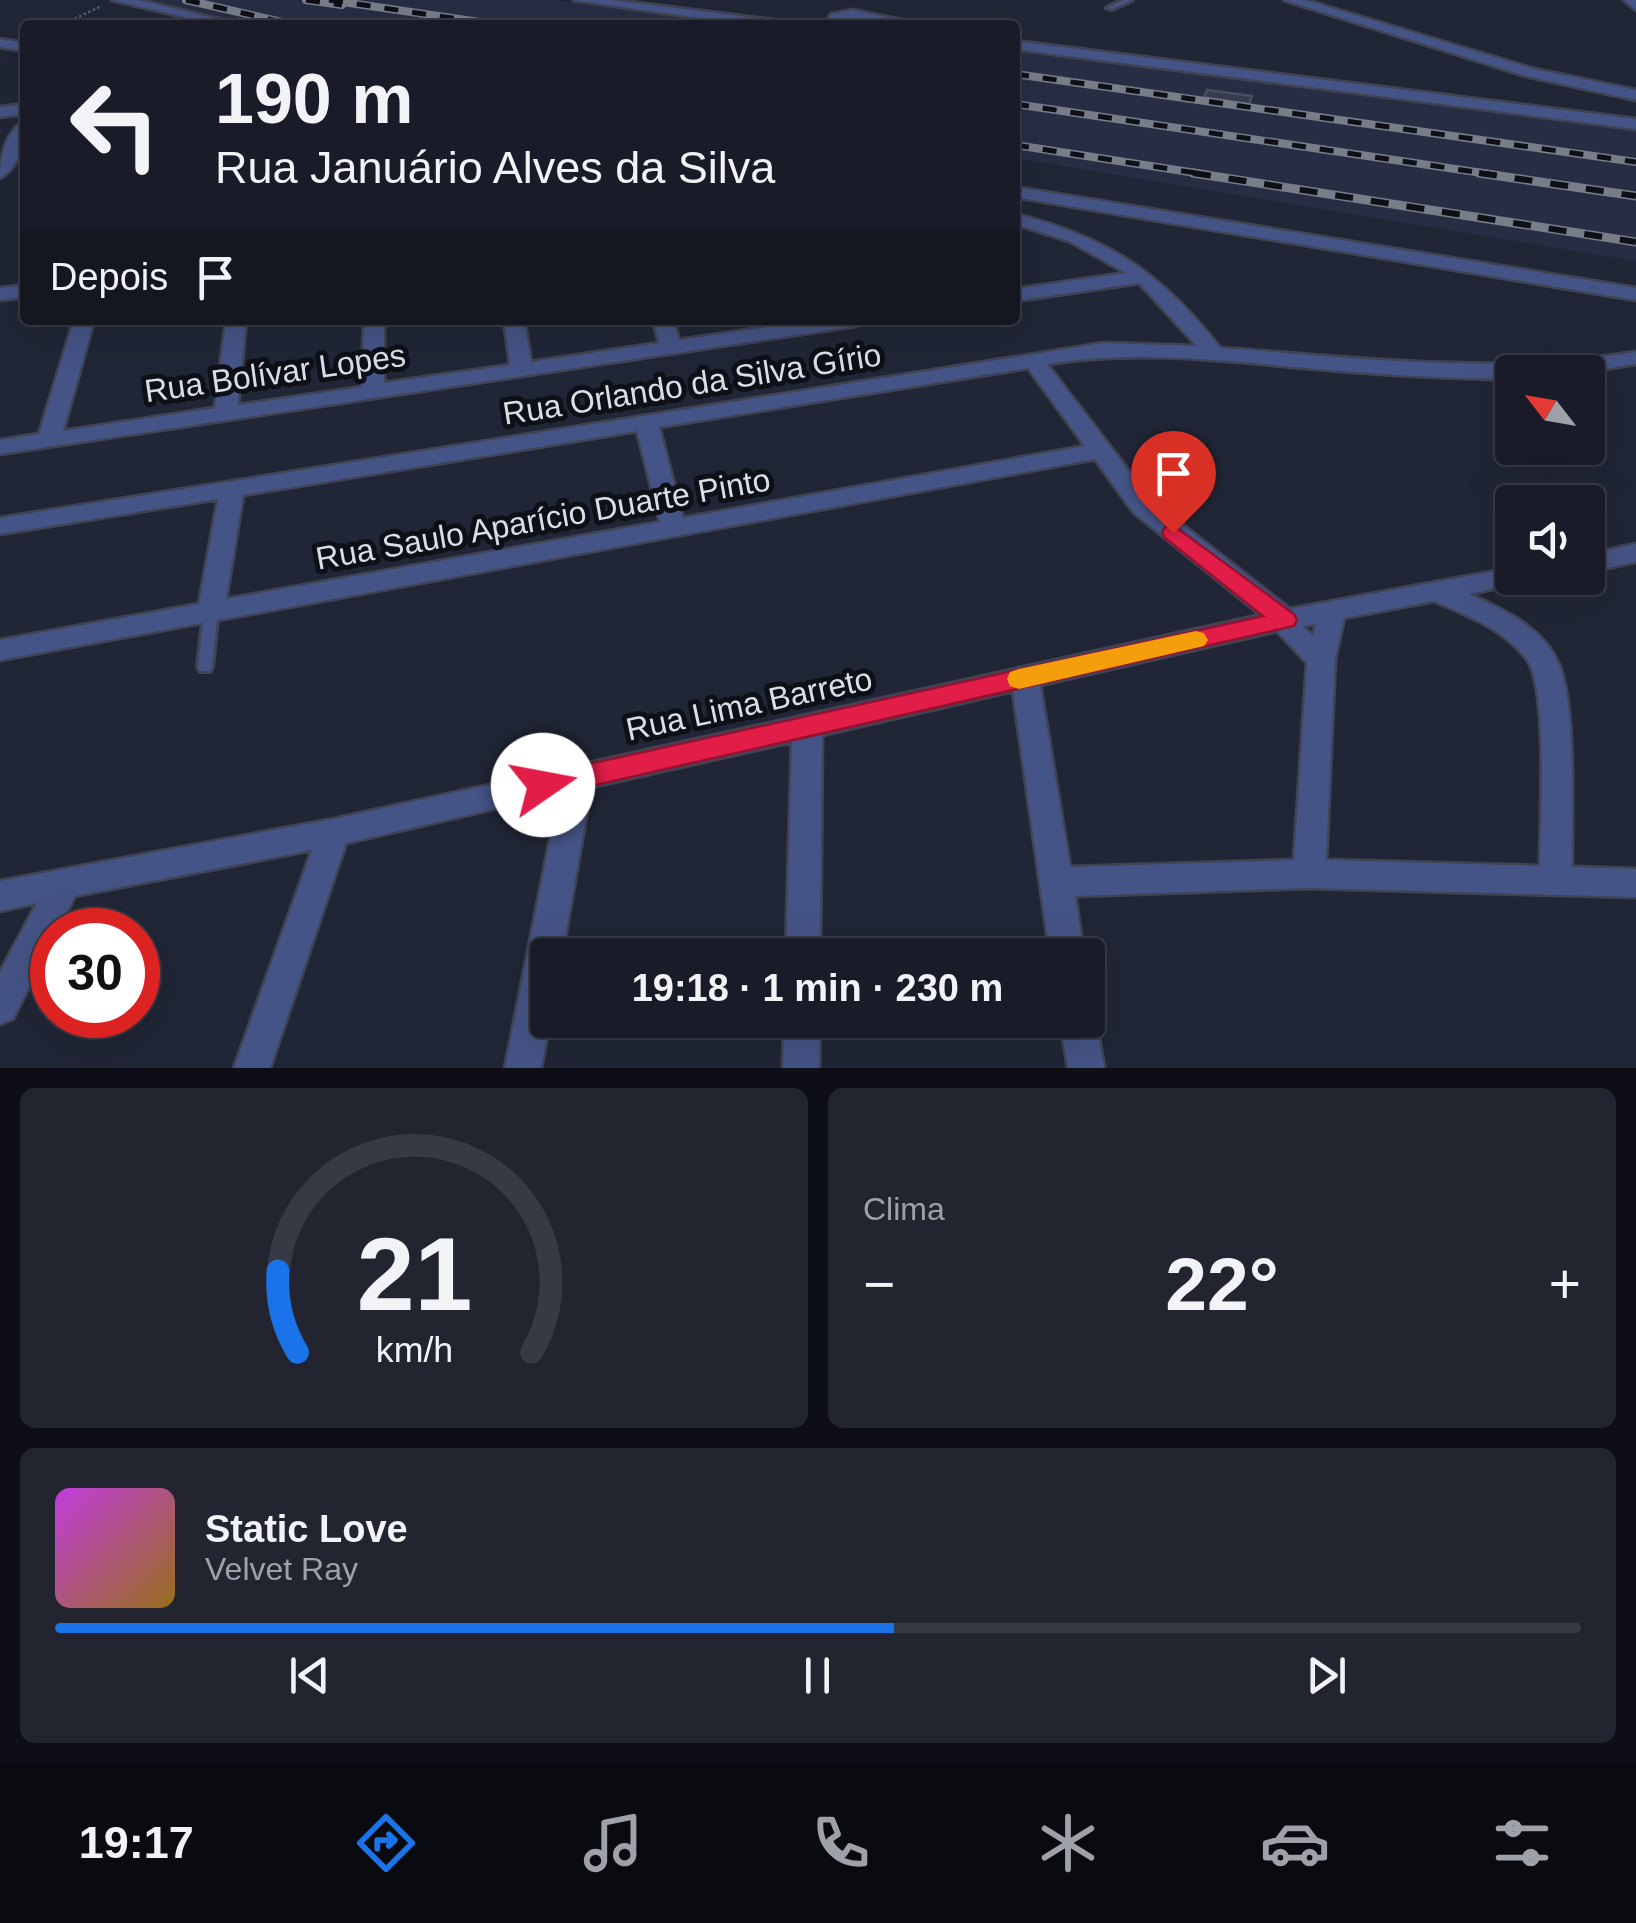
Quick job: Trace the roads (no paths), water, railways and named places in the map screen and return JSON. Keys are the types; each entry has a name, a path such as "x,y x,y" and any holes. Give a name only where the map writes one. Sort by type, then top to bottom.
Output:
{"street":[{"path":"120,0 214,20"},
{"path":"580,0 741,20"},
{"path":"1291,0 1531,74 1636,96"},
{"path":"1631,0 1636,6"},
{"path":"830,5 837,20"},
{"path":"1020,47 1636,124"},
{"path":"1571,115 1576,96 1574,83"},
{"path":"0,173 20,135"},
{"path":"1020,193 1636,294"},
{"path":"1020,220 1052,226 1091,241 1142,277 1188,318 1213,352"},
{"path":"1020,294 1142,277"},
{"path":"49,439 83,325"},
{"path":"226,412 235,325"},
{"path":"373,392 374,325"},
{"path":"515,325 521,368"},
{"path":"665,325 672,348"},
{"name":"Rua Bolívar Lopes","path":"0,447 805,325"},
{"name":"Rua Orlando da Silva Gírio","path":"0,526 1104,349 1213,352 1473,373 1544,372 1636,358"},
{"path":"1034,361 1142,506 1285,620 1292,634 1321,659"},
{"path":"647,425 674,528"},
{"name":"Rua Saulo Aparício Duarte Pinto","path":"0,650 1098,451"},
{"path":"211,611 232,488"},
{"path":"1605,559 1636,553"},
{"name":"Rua Lima Barreto","path":"0,896 334,832 1285,620 1438,592 1476,598 1495,587"},
{"path":"1476,598 1518,634 1547,668 1556,881"},
{"path":"1309,874 1321,659 1332,613"},
{"path":"1025,678 1064,938"},
{"path":"803,938 807,729"},
{"path":"523,1068 578,778"},
{"path":"252,1068 334,832"},
{"path":"1055,882 1309,874 1636,883"},
{"path":"0,1007 65,883"},
{"path":"801,1068 802,1038"},
{"path":"1081,1038 1086,1068"}],"lane":[{"path":"1110,8 1129,0"},
{"path":"205,668 211,611"}],"railway":[{"path":"186,0 273,20"},
{"path":"306,0 342,5"},
{"path":"329,0 466,20"},
{"path":"1020,75 1636,162"},
{"path":"1020,105 1496,175"},
{"path":"1020,146 1209,175"},
{"path":"1193,173 1636,242"},
{"path":"1479,173 1636,196"}]}
